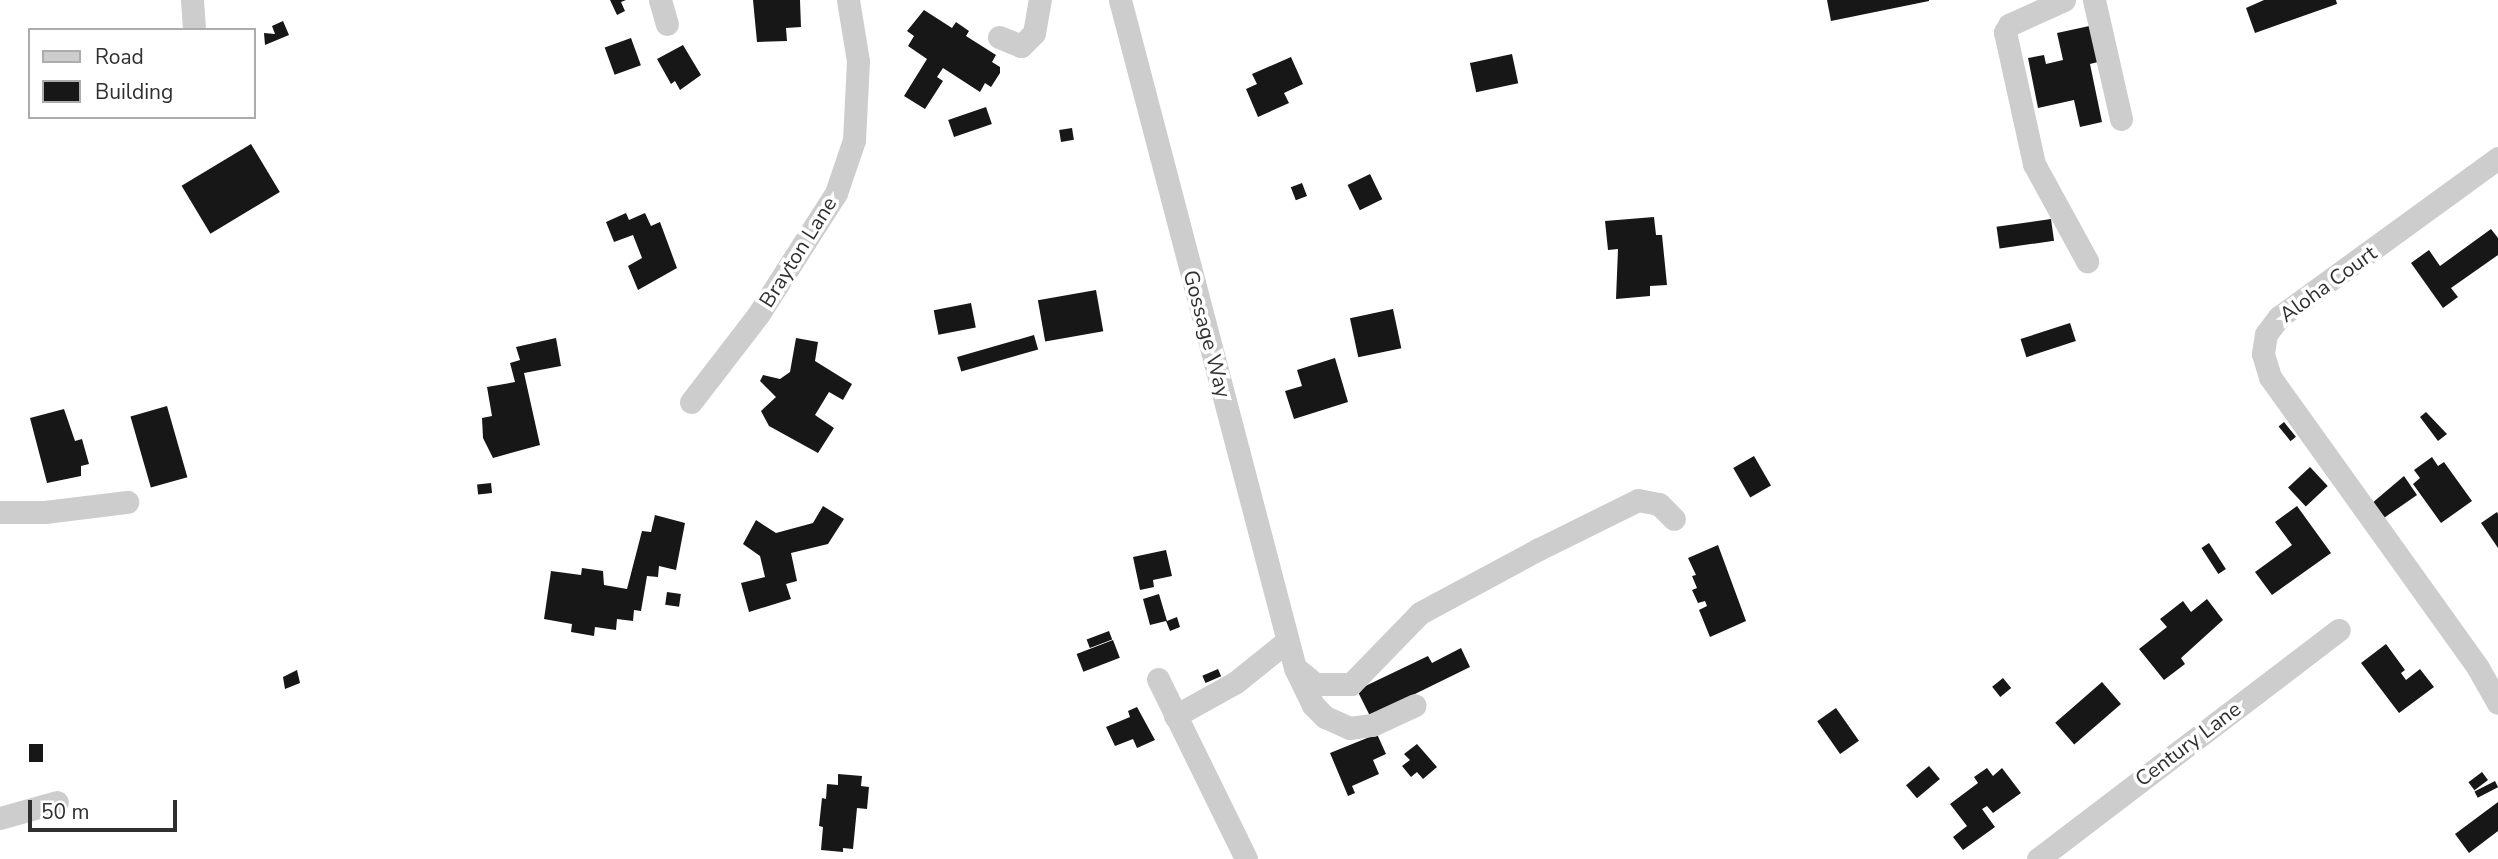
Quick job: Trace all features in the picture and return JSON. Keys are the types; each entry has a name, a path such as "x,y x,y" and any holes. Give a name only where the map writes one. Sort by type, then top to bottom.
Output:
{"street":[{"path":"192,0 194,28"},
{"path":"660,0 667,24"},
{"name":"Brayton Lane","path":"691,402 758,316 836,193 854,140 858,61 848,0"},
{"path":"999,37 1021,46 1034,33 1040,0"},
{"name":"Gossage Way","path":"1120,0 1295,668 1313,705 1325,717 1350,728 1372,725 1415,705"},
{"path":"2063,0 2009,25 2005,32 2034,164 2087,261"},
{"path":"2094,0 2121,118"},
{"name":"Aloha Court","path":"2498,158 2279,317 2266,334 2263,354 2270,377 2498,703"},
{"path":"1295,668 1315,684 1332,688 1351,684 1420,613 1551,543 1639,500 1658,503 1674,519"},
{"path":"0,512 45,512 127,502"},
{"name":"Century Lane","path":"2038,859 2339,630"},
{"path":"1175,716 1236,682 1287,641"},
{"path":"1158,679 1246,859"},
{"path":"0,818 57,802"}],"building":[{"path":"610,0 626,0 621,2 625,11 617,15"},
{"path":"753,0 800,0 801,27 786,28 787,41 757,42"},
{"path":"1827,0 1929,0 1929,1 1831,21"},
{"path":"2264,0 2336,0 2337,4 2255,33 2246,8"},
{"path":"924,10 952,28 956,22 969,31 966,36 996,55 992,62 1000,67 1000,73 991,87 985,83 980,92 943,68 937,77 943,81 925,109 904,96 927,59 908,46 914,36 907,31"},
{"path":"283,21 289,35 265,45 264,33 275,34 272,26"},
{"path":"2094,25 2102,61 2090,64 2102,122 2080,127 2074,100 2038,108 2028,58 2044,55 2046,64 2063,60 2057,33"},
{"path":"631,38 641,65 615,75 605,48"},
{"path":"683,45 701,75 680,90 675,81 671,84 657,59"},
{"path":"1512,54 1518,83 1476,92 1470,63"},
{"path":"1291,57 1303,84 1284,93 1289,103 1258,117 1246,89 1257,84 1252,74"},
{"path":"986,107 992,124 954,137 948,120"},
{"path":"1072,128 1074,140 1061,142 1059,130"},
{"path":"251,144 280,192 210,234 182,186"},
{"path":"1370,174 1382,199 1360,210 1348,185"},
{"path":"1302,183 1307,196 1296,200 1291,187"},
{"path":"626,213 629,220 645,213 651,226 660,222 677,268 638,290 628,266 642,258 633,235 614,242 606,222"},
{"path":"1654,217 1656,235 1662,235 1667,285 1650,286 1650,296 1616,299 1618,249 1608,250 1605,221"},
{"path":"2051,219 2054,241 2000,248 1997,227"},
{"path":"2491,229 2498,238 2498,255 2451,288 2458,297 2443,308 2411,263 2429,250 2440,266"},
{"path":"1096,290 1103,331 1045,342 1038,300"},
{"path":"971,303 976,328 938,335 934,310"},
{"path":"1393,309 1401,348 1358,357 1350,318"},
{"path":"2070,323 2076,341 2026,357 2021,339"},
{"path":"1034,335 1038,349 961,371 957,357"},
{"path":"556,338 561,366 524,373 540,445 493,458 483,438 482,418 492,416 487,387 515,382 510,363 520,360 516,347"},
{"path":"796,338 818,342 815,361 852,384 843,400 829,392 815,415 834,428 818,453 769,426 761,411 776,397 760,381 763,375 780,379 790,372"},
{"path":"1335,358 1348,402 1294,419 1285,391 1302,386 1297,370"},
{"path":"167,406 187,477 151,488 130,416"},
{"path":"64,409 75,441 82,439 89,464 81,466 81,476 47,483 30,418"},
{"path":"2426,412 2447,434 2438,441 2420,417"},
{"path":"2284,422 2296,437 2291,441 2279,426"},
{"path":"1754,456 1771,485 1750,497 1733,468"},
{"path":"2432,457 2438,466 2444,462 2472,501 2441,523 2413,484 2420,478 2414,470"},
{"path":"2310,467 2328,486 2306,506 2288,487"},
{"path":"2404,476 2417,495 2381,520 2371,504"},
{"path":"491,483 492,493 478,494 477,484"},
{"path":"823,506 844,519 828,544 791,553 797,581 786,584 791,599 749,612 741,583 765,577 760,556 743,544 756,520 776,533 813,523"},
{"path":"2297,506 2331,553 2272,595 2255,572 2292,545 2275,522"},
{"path":"2497,512 2498,514 2498,548 2481,523"},
{"path":"655,515 685,523 676,570 659,566 658,577 647,576 641,611 634,610 633,621 617,619 616,630 595,627 594,636 571,632 572,624 544,619 551,571 581,575 582,568 603,571 604,585 627,589 642,531 651,532"},
{"path":"2209,543 2226,569 2218,574 2201,548"},
{"path":"1718,545 1746,621 1710,637 1699,610 1707,606 1705,601 1698,603 1692,590 1697,588 1692,576 1696,575 1688,558"},
{"path":"1166,550 1172,576 1153,580 1154,587 1140,590 1133,557"},
{"path":"667,592 681,594 679,607 665,605"},
{"path":"1159,594 1167,621 1177,617 1180,627 1170,631 1166,621 1150,625 1143,599"},
{"path":"2207,599 2223,620 2181,658 2185,664 2164,680 2139,649 2167,627 2160,619 2183,601 2191,612"},
{"path":"1109,631 1112,639 1090,648 1087,640"},
{"path":"1113,640 1120,658 1083,672 1077,654"},
{"path":"2386,644 2405,670 2401,673 2406,680 2420,669 2434,687 2399,713 2361,663"},
{"path":"1461,648 1470,667 1370,716 1357,690 1428,656 1432,663"},
{"path":"1218,669 1221,676 1205,683 1202,676"},
{"path":"297,670 300,683 285,689 283,677"},
{"path":"2003,678 2011,688 2000,697 1992,687"},
{"path":"2102,682 2121,704 2074,745 2055,723"},
{"path":"1137,707 1155,740 1137,748 1133,739 1115,746 1106,727 1130,717 1128,711"},
{"path":"1836,708 1859,741 1840,754 1817,721"},
{"path":"1377,734 1386,754 1373,760 1379,774 1352,786 1355,793 1348,796 1330,753"},
{"path":"29,744 43,744 43,762 29,762"},
{"path":"1417,744 1437,767 1423,779 1417,772 1411,777 1402,766 1410,760 1404,754"},
{"path":"1929,766 1940,779 1917,798 1906,785"},
{"path":"1987,768 1993,776 2002,768 2021,793 1993,813 1987,806 1982,809 1995,827 1963,850 1953,837 1967,826 1950,804 1978,783 1974,777"},
{"path":"2482,772 2488,780 2474,790 2468,782"},
{"path":"838,774 862,776 861,786 869,787 867,809 857,808 853,849 843,848 843,852 821,850 823,827 819,826 822,798 826,799 827,784 838,785"},
{"path":"2495,781 2498,787 2478,798 2475,791"},
{"path":"2498,802 2498,831 2469,853 2455,834"}]}
